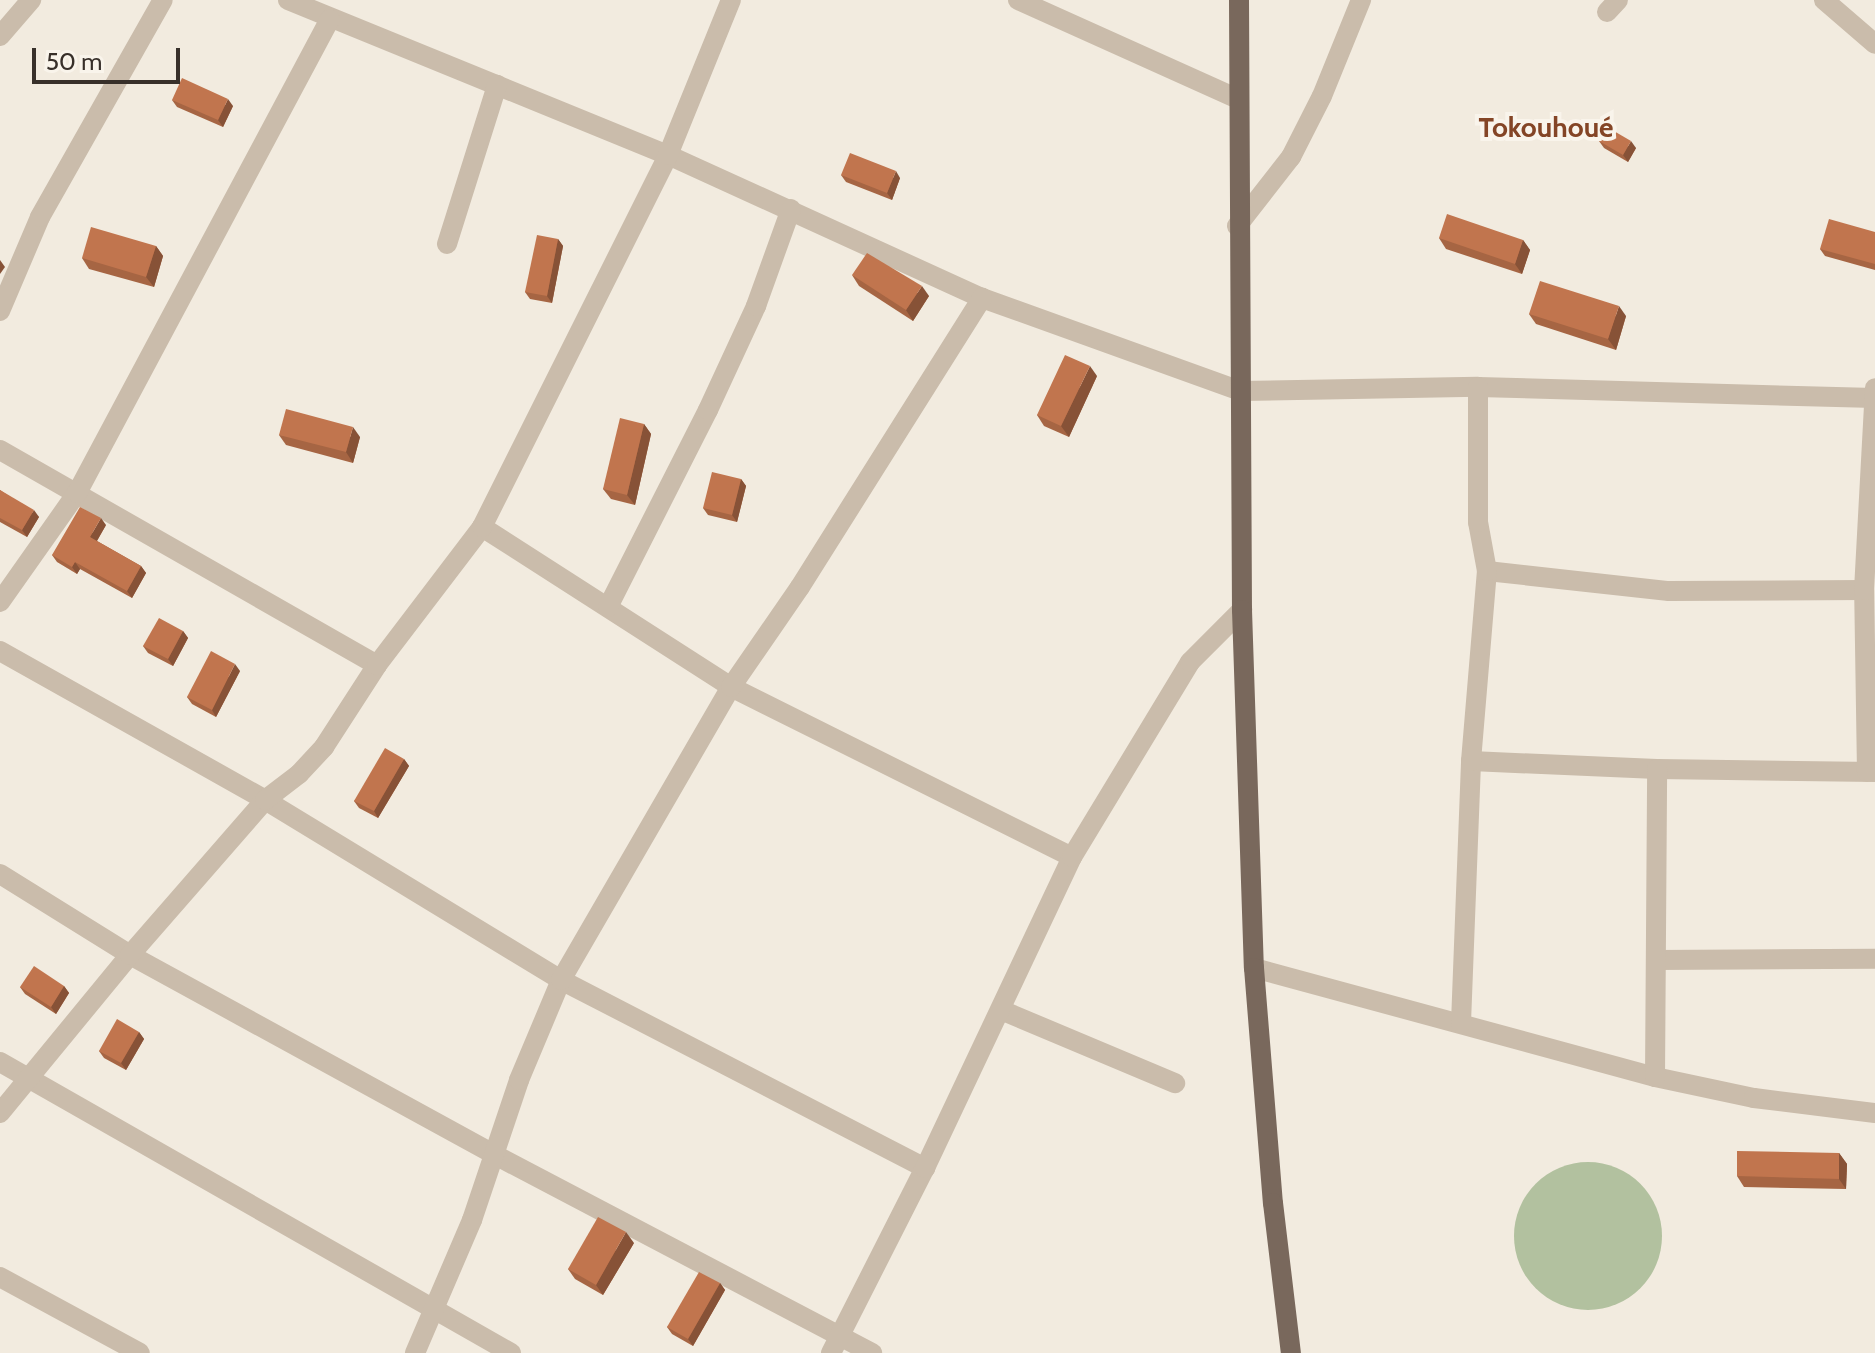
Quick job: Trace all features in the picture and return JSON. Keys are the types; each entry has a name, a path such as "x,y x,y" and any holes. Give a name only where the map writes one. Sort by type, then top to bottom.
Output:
{"main road":[{"path":"1239,0 1237,226 1242,610 1254,968 1273,1203 1291,1353"}],"street":[{"path":"0,36 31,0"},
{"path":"0,311 40,217 163,0"},
{"path":"288,0 668,155 982,298 1241,391 1478,387 1874,394 1864,590 1871,772 1657,769 1471,761"},
{"path":"0,1113 130,955 265,800 299,774 324,747 377,665 482,527 668,155 731,0"},
{"path":"1018,0 1238,99"},
{"path":"1237,226 1291,157 1322,96 1361,0"},
{"path":"1824,0 1875,44"},
{"path":"0,602 77,493 330,19"},
{"path":"447,244 497,85"},
{"path":"608,607 714,397 756,306 791,209"},
{"path":"415,1353 436,1310 495,1155 519,1080 561,980 731,687 800,587 982,298"},
{"path":"1461,1023 1471,761 1487,571 1478,522 1478,387"},
{"path":"0,450 377,665"},
{"path":"482,527 731,687 1072,857"},
{"path":"1487,571 1669,591 1864,590"},
{"path":"836,1344 925,1168 1072,857 1190,662 1242,610"},
{"path":"0,651 265,800 561,980 925,1168"},
{"path":"1655,1077 1657,769"},
{"path":"0,874 130,955 836,1344 872,1353"},
{"path":"1656,960 1875,959"},
{"path":"1254,968 1655,1077 1754,1098 1875,1113"},
{"path":"1001,1010 1175,1083"},
{"path":"0,1062 511,1353"},
{"path":"0,1277 140,1353"}],"green space":[{"path":"1588,1162 1616,1168 1640,1184 1656,1208 1662,1236 1656,1264 1640,1288 1616,1304 1588,1310 1560,1304 1536,1288 1520,1264 1514,1236 1520,1208 1536,1184 1560,1168"}],"building":[{"path":"182,78 228,99 218,120 172,100"},
{"path":"1607,127 1631,141 1623,155 1599,141"},
{"path":"850,153 896,171 887,193 841,175"},
{"path":"1447,214 1523,240 1515,264 1439,238"},
{"path":"1829,219 1875,232 1875,264 1820,249"},
{"path":"91,227 156,246 146,277 82,258"},
{"path":"537,235 558,239 547,296 525,292"},
{"path":"867,253 922,286 906,310 852,275"},
{"path":"1540,281 1619,306 1608,339 1529,314"},
{"path":"1065,355 1090,366 1061,426 1037,415"},
{"path":"286,409 353,427 346,452 279,435"},
{"path":"620,418 644,424 627,495 603,489"},
{"path":"712,472 741,479 732,515 703,508"},
{"path":"0,490 34,510 22,530 0,518"},
{"path":"80,507 101,518 90,537 141,566 127,591 75,562 72,567 52,555"},
{"path":"159,618 183,631 168,659 143,646"},
{"path":"211,651 235,664 212,710 187,697"},
{"path":"385,748 404,759 374,811 354,801"},
{"path":"34,966 64,986 51,1007 20,987"},
{"path":"117,1019 139,1032 121,1063 99,1051"},
{"path":"1737,1151 1839,1153 1839,1179 1737,1176"},
{"path":"598,1217 626,1232 596,1285 568,1269"},
{"path":"699,1272 720,1283 688,1339 667,1327"}],"district":[{"name":"Tokouhoué","path":"1546,127"}]}
